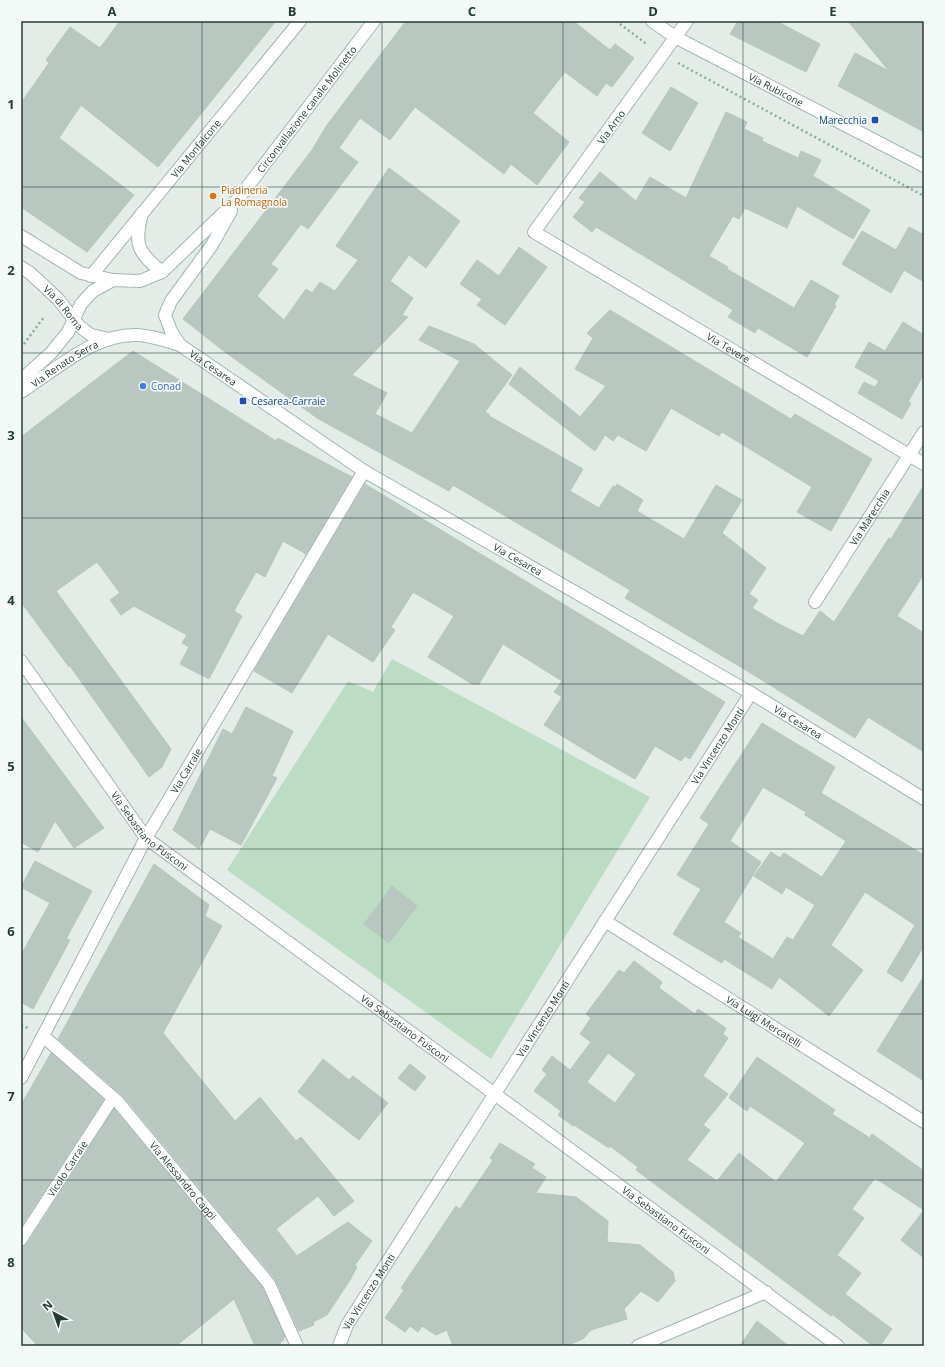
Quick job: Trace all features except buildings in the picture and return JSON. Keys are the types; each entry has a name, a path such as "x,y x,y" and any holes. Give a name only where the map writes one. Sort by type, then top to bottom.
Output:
{"street":[{"name":"Via Monfalcone","path":"91,276 143,210 300,21"},
{"name":"Circonvallazione canale Molinetto","path":"113,280 140,281 162,272 238,199 374,21"},
{"name":"Via Rubicone","path":"652,21 675,37 924,166"},
{"name":"Via Arno","path":"534,232 687,21"},
{"path":"180,345 171,331 165,315 171,301 212,245 238,199"},
{"path":"143,210 138,228 139,248 148,261 162,272"},
{"name":"Via Tevere","path":"534,232 924,464"},
{"path":"21,236 81,273 113,280"},
{"name":"Via di Roma","path":"21,267 30,272 58,299 68,310 73,320 92,335 110,339"},
{"path":"73,320 81,304 93,291 113,280"},
{"name":"Via Renato Serra","path":"21,380 60,342 68,332 73,320"},
{"name":"Via Cesarea","path":"110,339 137,335 158,338 180,345 364,471 751,693 924,799"},
{"name":"Via Renato Serra","path":"21,392 89,347 110,339"},
{"name":"Via Marecchia","path":"815,602 924,432"},
{"name":"Via Carraie","path":"21,1078 146,838 364,471"},
{"name":"Via Sebastiano Fusconi","path":"21,661 146,838 838,1346"},
{"name":"Via Vincenzo Monti","path":"339,1346 347,1325 751,693"},
{"name":"Via Luigi Mercatelli","path":"605,921 924,1122"},
{"name":"Via Alessandro Cappi","path":"43,1036 113,1098 269,1284 297,1346"},
{"path":"638,1346 766,1292"}],"lane":[{"name":"Vicolo Carraie","path":"21,1240 113,1098"}],"path":[{"path":"616,21 663,55 924,196"},
{"path":"21,348 44,317"}],"green space":[{"path":"392,659 650,797 491,1059 227,870 348,681 373,692"}],"place":[{"name":"Marecchia","path":"875,120"},
{"name":"Piadineria La Romagnola","path":"213,196"},
{"name":"Conad","path":"143,386"},
{"name":"Cesarea-Carraie","path":"243,401"}]}
